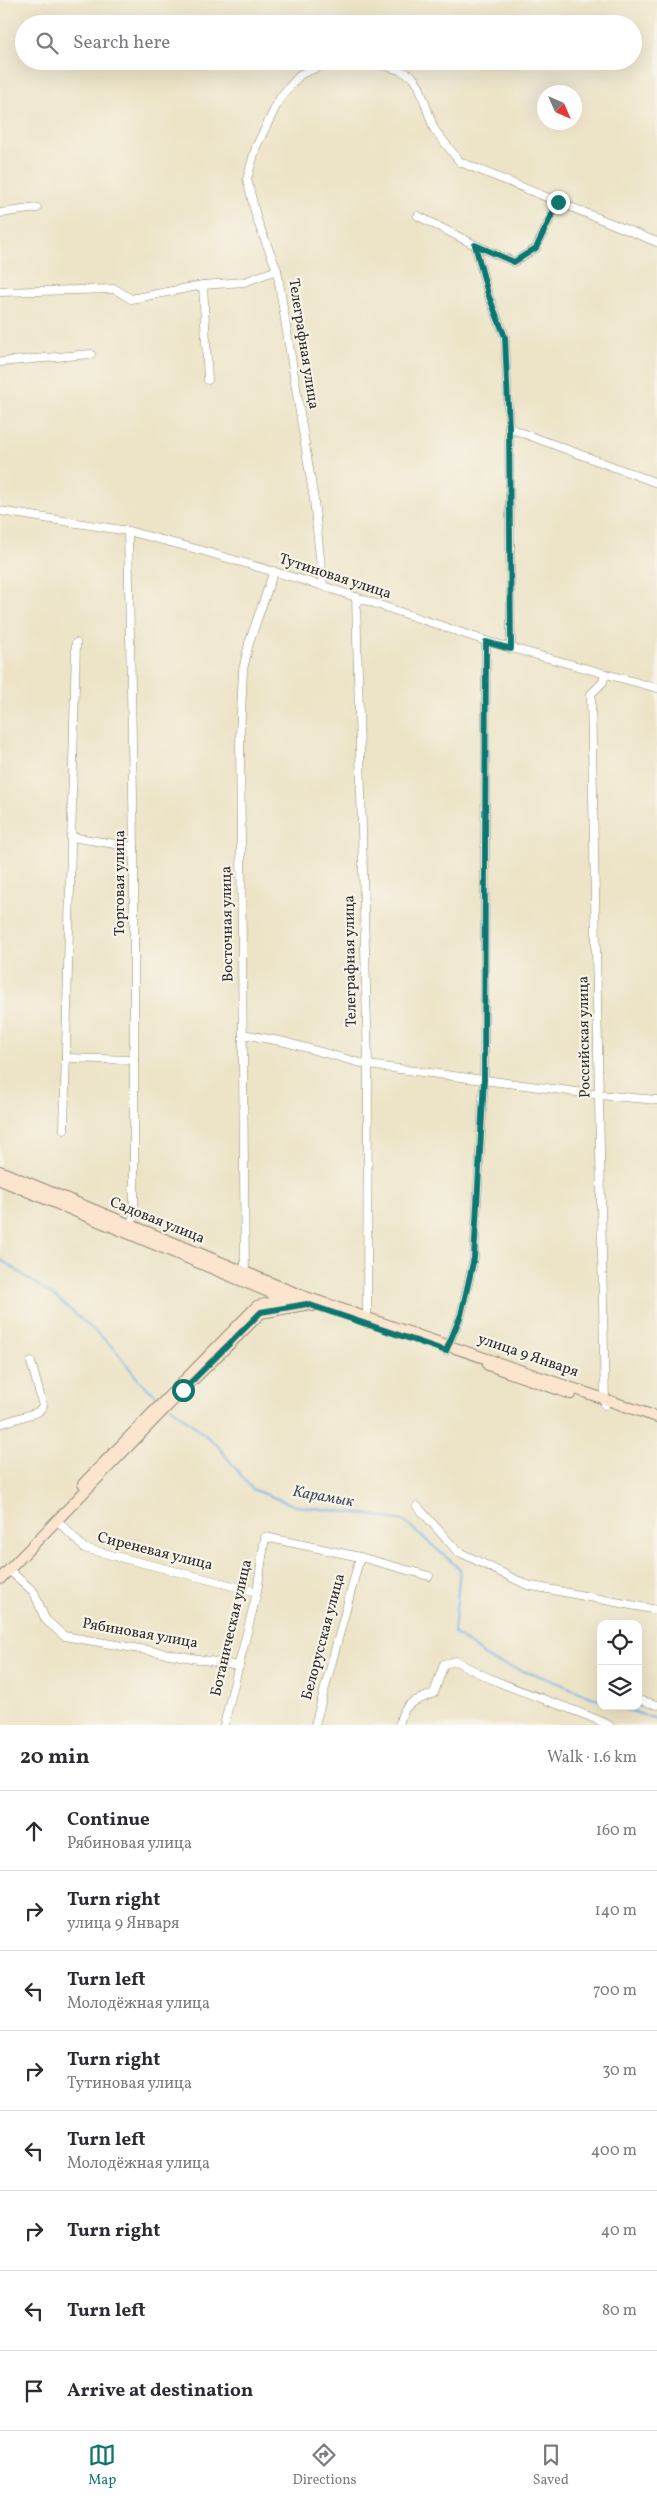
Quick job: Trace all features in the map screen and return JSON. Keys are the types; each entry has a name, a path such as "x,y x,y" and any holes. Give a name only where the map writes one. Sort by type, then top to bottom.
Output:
{"main road":[{"name":"Садовая улица","path":"0,1171 130,1230"},
{"name":"Садовая улица","path":"0,1180 305,1300"},
{"path":"245,1278 289,1299"},
{"path":"4,1570 57,1520 257,1306 289,1299 305,1300"},
{"path":"180,1387 261,1312 305,1300"},
{"name":"улица 9 Января","path":"305,1300 605,1402 657,1417"},
{"name":"улица 9 Января","path":"605,1402 657,1423"},
{"path":"0,1579 4,1570 154,1415"}],"street":[{"name":"Телеграфная улица","path":"311,70 301,74 281,96 256,148 247,179 257,220 277,270 314,500 323,586"},
{"path":"399,70 412,76 419,86 434,129 460,162 657,242"},
{"path":"418,216 475,245 514,262 536,248 558,202"},
{"path":"0,213 37,208"},
{"path":"475,245 488,294 505,337 509,428 511,649"},
{"path":"0,292 115,289 131,299 203,285 244,282 277,270"},
{"path":"203,285 208,380"},
{"path":"0,362 91,354"},
{"path":"509,428 657,483"},
{"name":"Тутиновая улица","path":"0,510 128,531 323,586 486,642 657,688"},
{"name":"Торговая улица","path":"128,531 134,847 134,1215 130,1230"},
{"name":"Восточная улица","path":"245,1278 240,736 243,670 274,571"},
{"name":"Телеграфная улица","path":"356,597 368,1065 367,1321"},
{"path":"447,1348 461,1315 474,1258 484,1080 486,642"},
{"path":"64,1130 76,643"},
{"name":"Российская улица","path":"605,674 603,682 591,694 605,1402"},
{"path":"71,837 134,847"},
{"path":"243,1034 285,1042 368,1065 600,1095 657,1100"},
{"path":"66,1058 134,1060"},
{"path":"0,1424 38,1412 43,1406 31,1362"},
{"path":"417,1506 457,1551 527,1585 657,1610"},
{"name":"Сиреневая улица","path":"57,1520 84,1548 257,1592"},
{"name":"Ботаническая улица","path":"224,1725 257,1592 265,1537 360,1557"},
{"path":"360,1557 429,1576"},
{"name":"Белорусская улица","path":"315,1725 360,1557"},
{"name":"Рябиновая улица","path":"4,1570 34,1592 45,1619 64,1636 239,1666"},
{"path":"399,1725 403,1710 409,1704 434,1693 444,1664 456,1661 506,1687 588,1715 609,1725"},
{"path":"643,1701 657,1705"}],"waterway":[{"name":"Карамык","path":"0,1259 59,1300 113,1347 141,1383 161,1399"},
{"name":"Карамык","path":"171,1407 217,1445 252,1489 296,1506 404,1521 460,1569 454,1633 492,1661 548,1679 597,1699"},
{"name":"Карамык","path":"627,1710 657,1719"}],"route":[{"path":"183,1390 261,1312 307,1304 446,1351 461,1315 474,1258 484,1080 486,642 511,649 509,428 505,337 488,294 475,245 514,262 536,248 558,202"}]}
